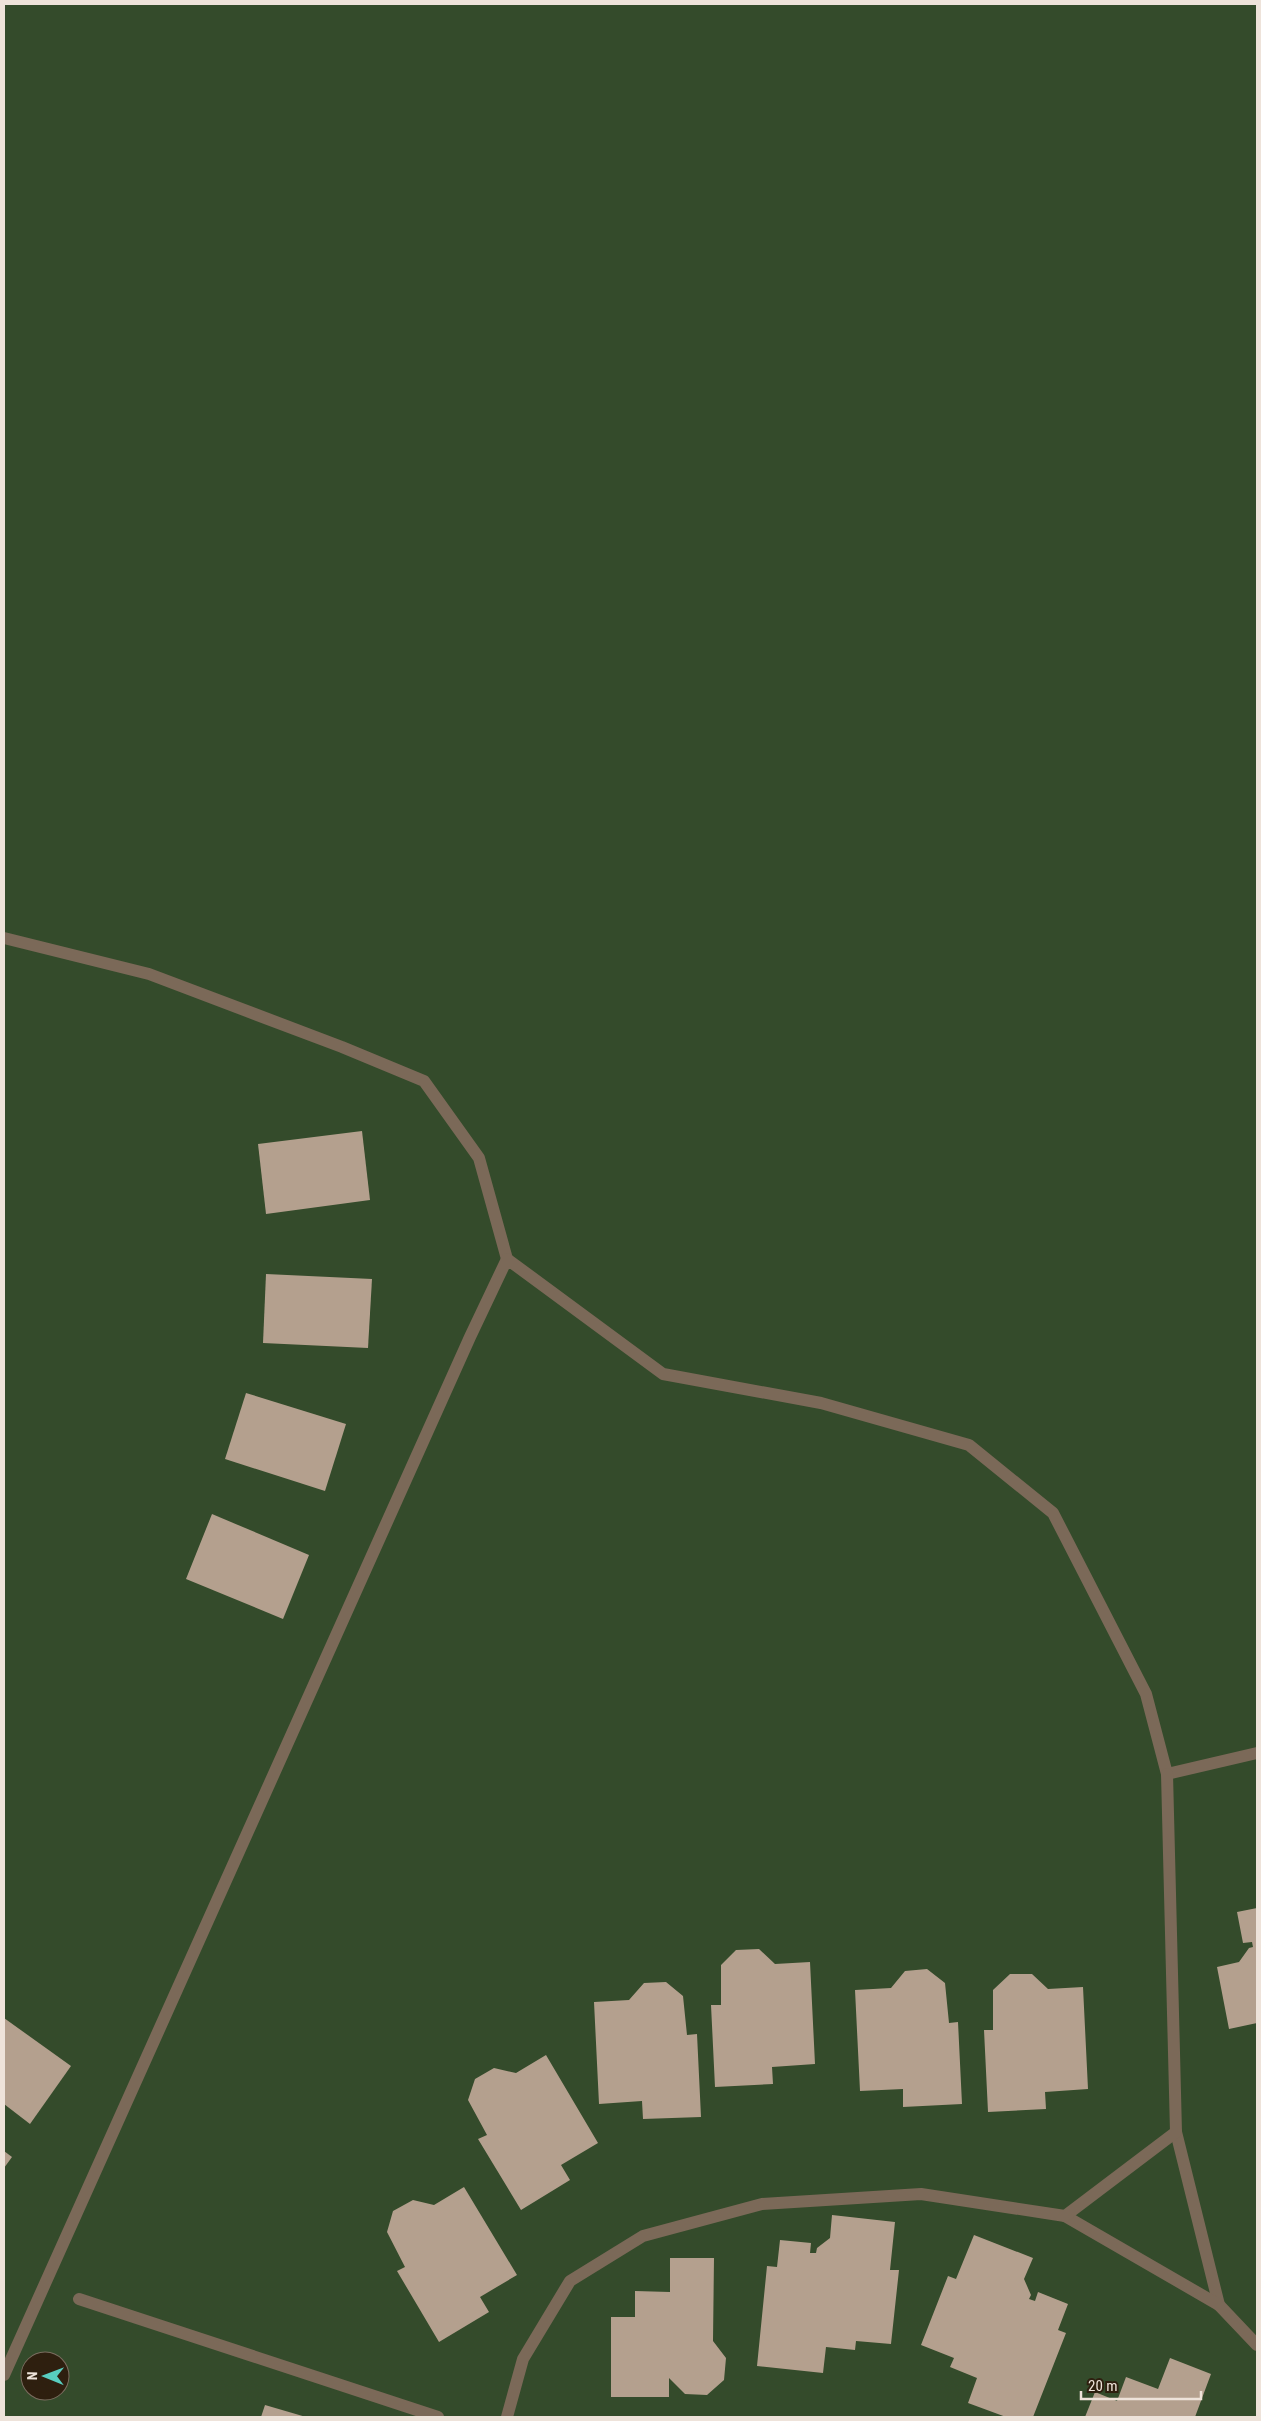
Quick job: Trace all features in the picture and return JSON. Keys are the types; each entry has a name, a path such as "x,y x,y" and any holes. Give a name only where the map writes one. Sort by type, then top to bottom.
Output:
{"street":[{"path":"4,938 149,974 342,1047 424,1081 479,1158 507,1259 663,1374 821,1403 969,1445 1053,1513 1146,1694 1167,1774 1176,2132 1219,2305"},
{"path":"4,2375 470,1337 507,1259"},
{"path":"1167,1774 1257,1753"},
{"path":"1065,2216 1176,2132"},
{"path":"507,2417 523,2359 570,2281 643,2236 762,2204 921,2194 1065,2216 1219,2305 1257,2345"},
{"path":"79,2299 438,2417"}],"green space":[{"path":"4,4 1257,4 1257,2417 4,2417"}],"building":[{"path":"362,1131 370,1200 266,1214 258,1144"},
{"path":"266,1274 372,1279 368,1348 263,1343"},
{"path":"246,1393 346,1424 325,1491 225,1459"},
{"path":"212,1514 309,1555 283,1619 186,1579"},
{"path":"1257,1908 1257,2023 1229,2029 1217,1967 1239,1962 1249,1948 1253,1947 1252,1942 1243,1943 1237,1912"},
{"path":"759,1949 775,1964 810,1962 815,2064 772,2067 773,2084 715,2087 711,2005 721,2005 721,1965 736,1950"},
{"path":"927,1969 945,1983 949,2023 958,2022 962,2104 903,2107 903,2089 860,2091 855,1990 891,1988 905,1971"},
{"path":"1010,1974 1032,1974 1048,1989 1083,1987 1088,2089 1045,2092 1046,2109 988,2112 984,2030 993,2030 993,1990"},
{"path":"666,1982 683,1996 687,2035 697,2034 701,2117 643,2119 642,2101 599,2104 594,2002 629,2000 644,1983"},
{"path":"4,2018 71,2066 30,2124 4,2104"},
{"path":"546,2055 598,2143 561,2165 570,2180 521,2210 478,2139 487,2135 468,2100 475,2079 494,2068 516,2073"},
{"path":"4,2151 12,2157 4,2168"},
{"path":"464,2187 517,2275 480,2297 489,2312 439,2342 397,2271 405,2267 387,2232 393,2211 413,2200 434,2205"},
{"path":"832,2215 895,2222 890,2270 899,2270 891,2344 856,2341 855,2350 826,2347 823,2373 757,2366 767,2266 777,2267 780,2240 811,2243 810,2253 816,2253 817,2248 830,2238"},
{"path":"974,2235 1033,2258 1024,2279 1031,2295 1029,2299 1035,2301 1038,2292 1068,2304 1058,2330 1066,2333 1033,2417 1006,2417 968,2403 977,2378 950,2367 954,2358 921,2345 948,2276 956,2279"},
{"path":"670,2258 714,2258 713,2341 726,2358 724,2380 707,2395 685,2394 669,2378 669,2397 611,2397 611,2317 635,2317 635,2291 670,2292"},
{"path":"1170,2358 1211,2374 1195,2417 1085,2417 1095,2392 1117,2401 1126,2377 1158,2389"},
{"path":"265,2405 306,2417 261,2417"}]}
